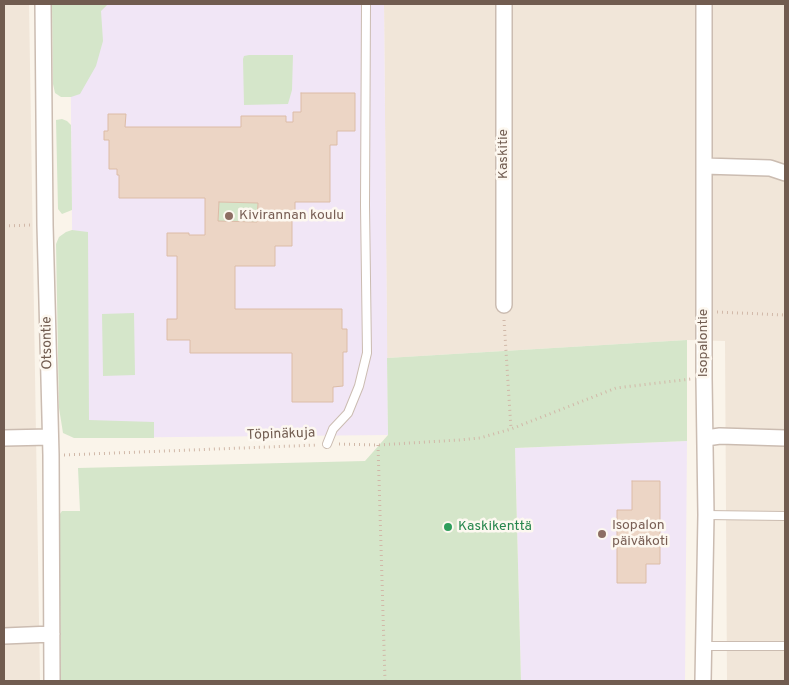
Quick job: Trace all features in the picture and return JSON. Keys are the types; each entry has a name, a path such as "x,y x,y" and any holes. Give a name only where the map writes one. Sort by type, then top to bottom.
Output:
{"street":[{"name":"Otsontie","path":"43,4 45,225 51,455 52,681"},
{"name":"Kaskitie","path":"504,4 504,305"},
{"name":"Isopalontie","path":"703,681 706,516 704,4"},
{"path":"704,166 770,168 785,173"},
{"path":"706,438 720,436 785,438"},
{"path":"4,438 50,438"},
{"path":"4,636 52,634"}],"lane":[{"path":"327,444 333,429 348,413 360,386 367,353 365,205 366,4"},
{"path":"706,516 785,516"},
{"path":"703,646 785,646"}],"path":[{"path":"4,226 45,225"},
{"path":"504,305 511,429"},
{"path":"704,312 785,314"},
{"name":"Töpinäkuja","path":"51,455 327,444 378,445 480,438 511,429 616,388 704,379"},
{"path":"378,445 385,681"}],"shaded area":[{"path":"4,4 29,4 40,681 4,681"},
{"name":"Kivirannan koulu","path":"70,4 384,4 388,435 74,438"},
{"path":"384,4 785,4 785,681 727,681 725,341 687,340 387,358"},
{"name":"Isopalon päiväkoti","path":"687,441 685,681 521,681 515,448"}],"green space":[{"path":"52,4 108,4 101,11 103,41 96,66 80,94 71,97 61,97 55,93 53,84"},
{"path":"293,55 292,90 288,104 244,105 243,59 244,56"},
{"path":"62,119 71,125 72,210 62,214 58,209 56,120"},
{"path":"219,202 258,203 257,222 218,221"},
{"path":"72,230 88,232 89,420 154,422 154,438 74,438 63,433 59,408 56,244 59,237"},
{"path":"134,313 135,375 103,376 102,314"},
{"path":"687,340 687,441 515,448 521,681 61,681 59,515 62,511 80,511 78,468 365,461 388,435 387,358"}],"building":[{"path":"301,93 355,93 355,131 337,131 337,145 330,145 330,202 295,202 295,211 292,211 292,246 275,246 275,266 235,266 235,309 342,309 342,329 347,329 347,352 343,352 343,386 333,387 333,402 292,402 292,353 190,353 190,340 167,340 167,319 177,319 177,256 167,256 167,233 205,235 205,198 119,198 119,175 117,175 117,169 109,169 109,140 104,140 104,131 108,131 108,114 126,114 125,127 241,127 241,116 286,116 286,122 293,122 293,112 301,112","holes":["219,202 258,203 257,222 218,221"]},
{"path":"632,481 660,481 660,564 646,564 646,583 617,583 617,510 632,510"}],"place":[{"name":"Kivirannan koulu","path":"229,216"},
{"name":"Kaskikenttä","path":"448,527"},
{"name":"Isopalon päiväkoti","path":"602,534"}]}
